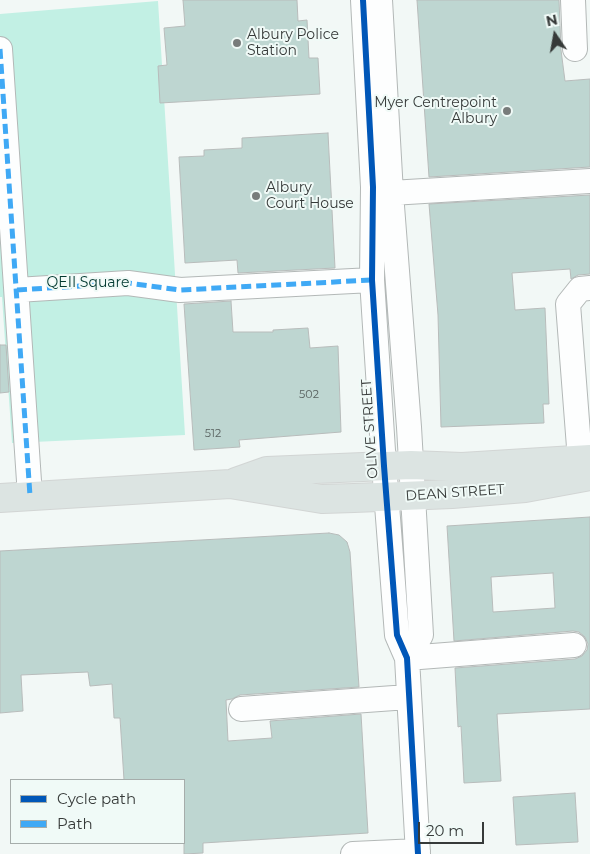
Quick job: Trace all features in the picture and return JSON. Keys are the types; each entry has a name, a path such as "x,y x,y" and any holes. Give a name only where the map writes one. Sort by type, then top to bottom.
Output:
{"main road":[{"name":"DEAN STREET","path":"230,484 267,471 411,465 462,467 587,465"},
{"name":"DEAN STREET","path":"0,498 230,484 322,499 452,494 525,488 587,465"}],"street":[{"name":"OLIVE STREET","path":"363,0 391,193 411,465 400,496 397,635 407,658 418,852"},
{"name":"OLIVE STREET","path":"380,0 373,187 372,280 384,466 400,496"},
{"path":"573,0 575,49"},
{"path":"0,48 30,496"},
{"path":"391,193 590,181"},
{"path":"17,290 128,283 180,290 372,280"},
{"path":"587,465 568,304 580,289 590,288"},
{"path":"407,658 574,645"},
{"path":"241,709 408,697"},
{"path":"353,854 418,852"}],"green space":[{"name":"QEII Square","path":"158,1 185,435 12,443 2,297 0,297 0,14"}],"building":[{"name":"Albury Police Station","path":"183,0 297,0 298,21 307,20 309,58 318,58 320,94 160,103 158,66 167,65 164,28 185,26"},
{"path":"417,0 559,0 561,50 565,81 590,79 590,167 429,177"},
{"name":"Albury Court House","path":"328,133 335,268 238,273 237,260 185,263 179,157 204,156 204,150 242,148 242,138"},
{"path":"590,195 590,274 578,275 571,279 570,269 512,273 515,310 545,308 549,404 543,404 544,423 441,427 438,315 429,204"},
{"path":"231,301 233,332 273,332 273,330 308,328 310,348 338,346 341,432 239,440 240,447 194,450 184,304"},
{"path":"0,345 6,345 9,392 0,393"},
{"path":"590,517 590,709 497,714 501,781 464,783 461,726 458,727 455,668 575,659 582,656 587,650 588,644 585,637 579,632 573,631 454,641 447,526","holes":["553,573 555,608 493,612 491,577"]},
{"path":"329,533 339,535 347,542 350,552 359,687 240,695 226,700 228,741 272,738 270,721 361,714 368,833 203,843 203,853 184,854 185,779 124,779 120,718 114,718 112,684 90,686 88,672 21,675 23,711 0,713 0,551"},
{"path":"575,793 578,842 516,845 513,797"}],"marked path":[{"path":"0,49 30,496"},
{"path":"17,290 128,283 180,290 372,280"}],"cycle path":[{"path":"363,0 373,187 372,280 397,635 407,658 418,854"}],"place":[{"name":"Albury Police Station","path":"237,43"},
{"name":"Myer Centrepoint Albury","path":"507,111"},
{"name":"Albury Court House","path":"256,196"}]}
